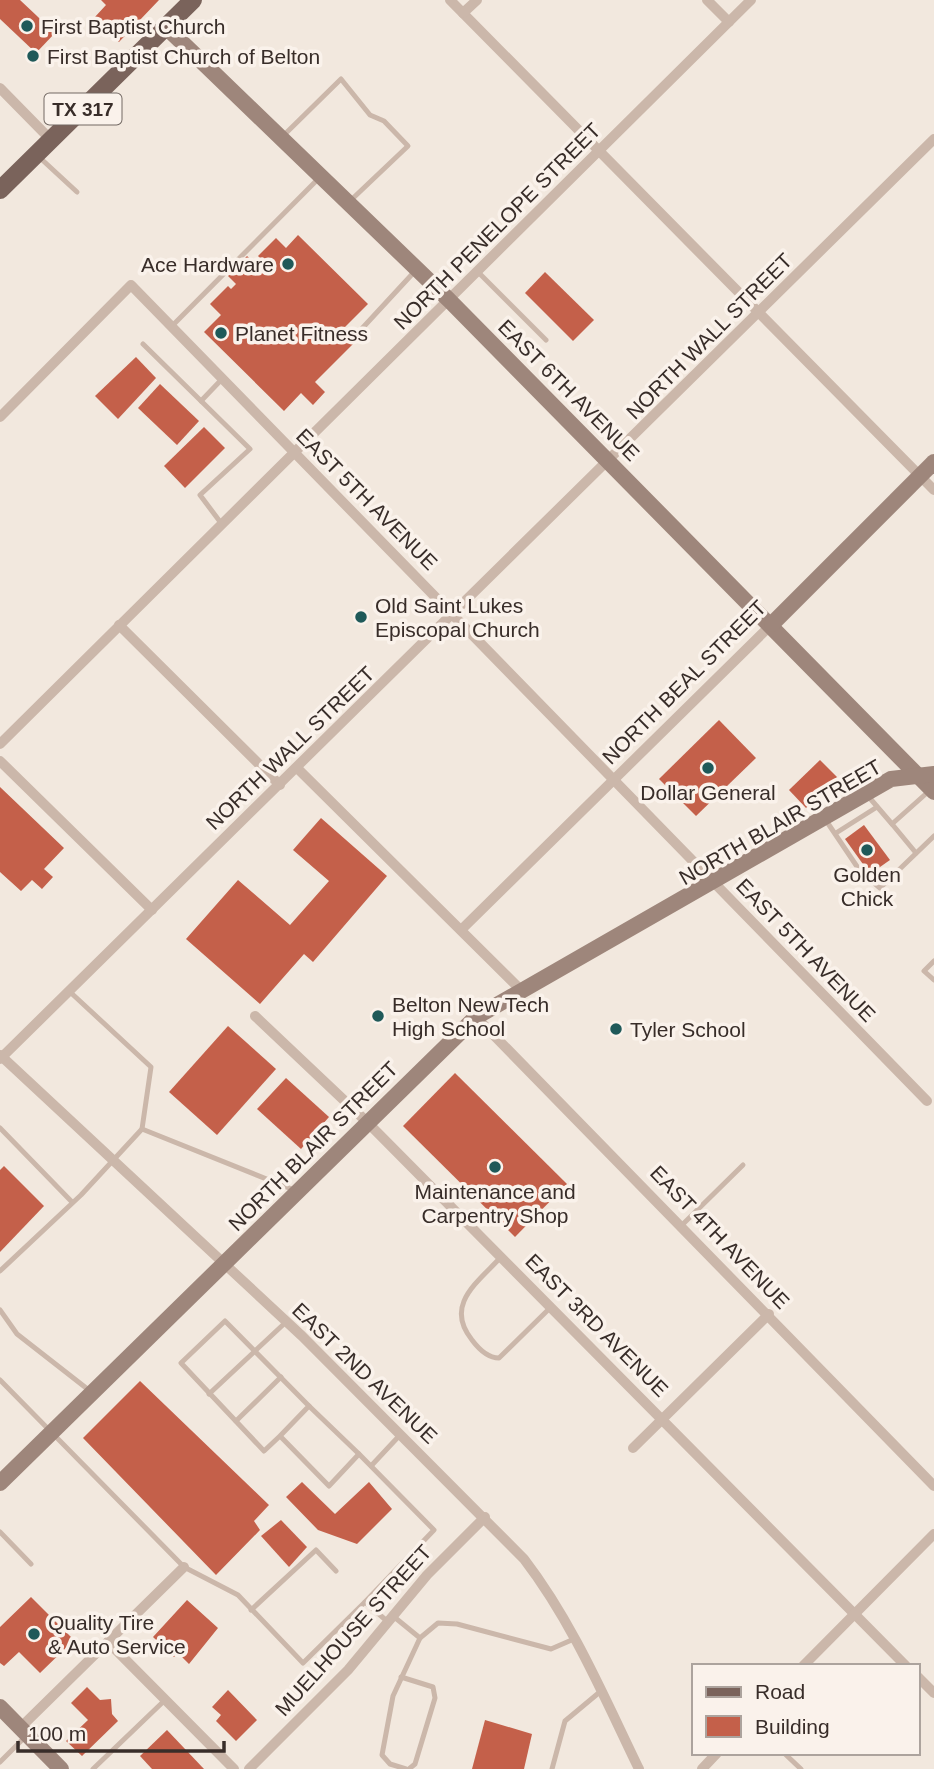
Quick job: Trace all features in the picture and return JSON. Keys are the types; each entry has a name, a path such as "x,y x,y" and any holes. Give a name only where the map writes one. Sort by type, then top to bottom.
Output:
{"main road":[{"name":"TX 317","path":"0,190 193,0"}],"street":[{"path":"450,0 757,314 934,490"},
{"path":"463,13 477,0"},
{"path":"707,0 729,22"},
{"name":"NORTH PENELOPE STREET","path":"0,744 751,0"},
{"name":"EAST 6TH AVENUE","path":"166,27 347,204 417,268 929,783"},
{"path":"0,88 51,139"},
{"name":"NORTH WALL STREET","path":"1,1057 610,461 934,139"},
{"name":"EAST 5TH AVENUE","path":"0,417 131,285 715,883 930,1098"},
{"name":"NORTH BEAL STREET","path":"461,930 934,462"},
{"path":"119,625 280,785"},
{"path":"0,761 152,910"},
{"path":"297,768 523,992"},
{"name":"NORTH BLAIR STREET","path":"0,1483 476,1017 715,883 891,779 929,783"},
{"name":"EAST 3RD AVENUE","path":"255,1016 366,1122 904,1664"},
{"name":"EAST 4TH AVENUE","path":"476,1017 769,1314 934,1486"},
{"name":"EAST 2ND AVENUE","path":"1,1057 286,1322 485,1517 550,1592 639,1769"},
{"path":"633,1448 769,1314"},
{"name":"MUELHOUSE STREET","path":"250,1769 348,1670 427,1575 485,1517"},
{"path":"805,1664 934,1534"},
{"path":"24,1731 184,1567"},
{"path":"108,1642 234,1769"},
{"path":"920,1680 934,1693"},
{"path":"0,1707 61,1769"},
{"path":"702,1769 716,1755"}],"lane":[{"path":"280,138 341,79 370,115 384,121 408,146 347,204"},
{"path":"36,155 76,192"},
{"path":"173,326 320,177"},
{"path":"356,335 417,268"},
{"path":"478,272 546,340"},
{"path":"142,344 250,449 200,495 223,525"},
{"path":"201,401 224,378"},
{"path":"892,824 929,783"},
{"path":"866,794 916,853"},
{"path":"836,833 877,807"},
{"path":"825,818 836,833 841,846 872,884 880,888 934,836"},
{"path":"934,961 925,971 934,980"},
{"path":"0,1271 72,1202 142,1129 151,1067 69,991"},
{"path":"0,1128 72,1202"},
{"path":"142,1129 297,1191"},
{"path":"681,1226 743,1165"},
{"path":"501,1257 468,1294 460,1309 460,1326 477,1347 494,1358 499,1358 551,1307"},
{"path":"0,1310 17,1334 92,1393"},
{"path":"0,1380 184,1567 238,1595 303,1663 434,1530 225,1321 181,1363 264,1451 309,1406"},
{"path":"209,1394 286,1322"},
{"path":"236,1422 281,1377"},
{"path":"371,1466 401,1434"},
{"path":"281,1436 329,1486 359,1454"},
{"path":"0,1532 31,1564"},
{"path":"251,1610 316,1550 336,1571"},
{"path":"365,1602 419,1638"},
{"path":"401,1677 433,1688 435,1698 415,1764 407,1769 390,1764 382,1755 394,1696 401,1677 419,1638 438,1623 457,1624 551,1649 575,1639"},
{"path":"552,1769 565,1721 601,1691"},
{"path":"93,1769 165,1700"},
{"path":"0,1762 24,1731"},
{"path":"786,1755 801,1769"}],"building":[{"name":"First Baptist Church","path":"0,0 20,0 55,33 36,53 0,19"},
{"name":"First Baptist Church","path":"101,0 159,0 119,42 94,18 106,5"},
{"path":"298,235 368,304 341,331 354,343 315,382 325,392 313,405 301,393 284,411 204,332 221,315 210,304 228,286 231,289 236,284 228,276 247,256 257,265 262,260 258,256 276,238 286,248"},
{"path":"545,272 594,320 573,341 525,293"},
{"path":"136,357 156,378 118,419 95,396"},
{"path":"160,384 199,421 177,445 138,408"},
{"path":"204,427 225,448 185,488 164,466"},
{"name":"Dollar General","path":"719,720 756,758 696,816 659,779"},
{"path":"820,760 837,777 806,808 789,790"},
{"path":"0,787 64,848 44,869 53,877 42,889 32,880 21,891 0,872"},
{"path":"321,818 387,876 313,962 304,954 260,1004 186,939 238,880 290,925 329,881 293,850"},
{"name":"Golden Chick","path":"864,825 890,860 870,874 845,839"},
{"path":"228,1026 276,1069 217,1135 169,1092"},
{"path":"455,1073 567,1184 515,1237 403,1126"},
{"path":"286,1078 329,1117 301,1149 257,1109"},
{"path":"4,1166 44,1206 0,1252 0,1170"},
{"path":"140,1381 269,1505 254,1521 260,1530 216,1575 83,1438"},
{"path":"302,1482 335,1514 369,1482 392,1509 357,1544 318,1530 286,1497"},
{"path":"281,1520 307,1547 289,1567 261,1536"},
{"name":"Quality Tire & Auto Service","path":"31,1597 74,1640 40,1673 19,1652 4,1666 0,1663 0,1627"},
{"path":"187,1600 218,1628 189,1664 178,1653 174,1657 153,1637"},
{"path":"87,1687 100,1700 111,1699 112,1714 118,1721 82,1756 66,1741 88,1720 71,1703"},
{"path":"228,1690 257,1720 236,1741 216,1721 221,1715 212,1707"},
{"path":"485,1720 532,1734 524,1769 472,1769"},
{"path":"167,1730 204,1769 152,1769 140,1756"}],"place":[{"name":"First Baptist Church","path":"27,26"},
{"name":"First Baptist Church of Belton","path":"33,56"},
{"name":"Ace Hardware","path":"288,264"},
{"name":"Planet Fitness","path":"221,333"},
{"name":"Old Saint Lukes Episcopal Church","path":"361,617"},
{"name":"Dollar General","path":"708,768"},
{"name":"Golden Chick","path":"867,850"},
{"name":"Belton New Tech High School","path":"378,1016"},
{"name":"Tyler School","path":"616,1029"},
{"name":"Maintenance and Carpentry Shop","path":"495,1167"},
{"name":"Quality Tire & Auto Service","path":"34,1634"}]}
